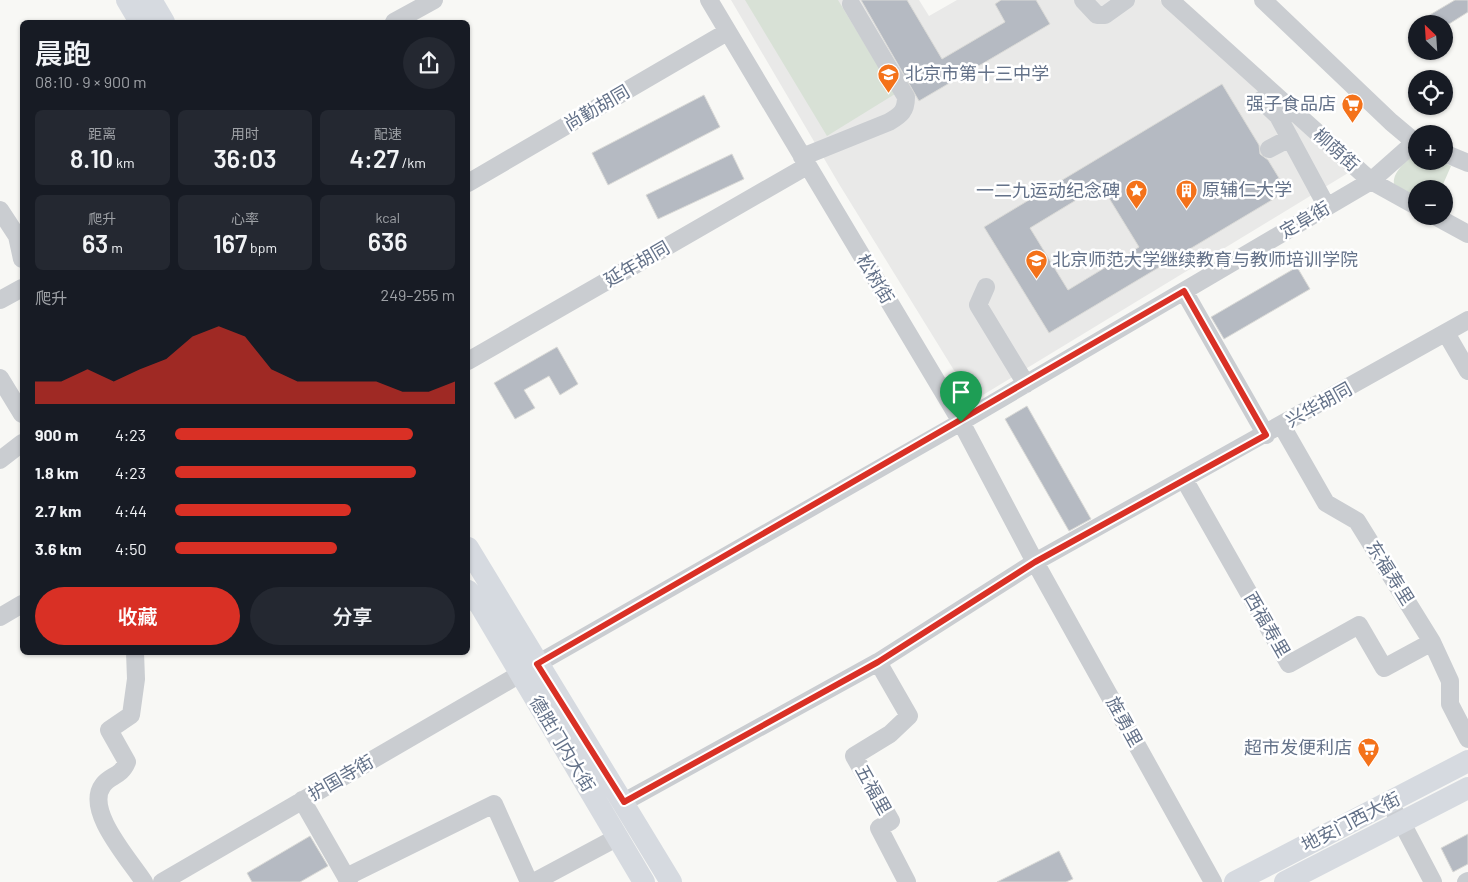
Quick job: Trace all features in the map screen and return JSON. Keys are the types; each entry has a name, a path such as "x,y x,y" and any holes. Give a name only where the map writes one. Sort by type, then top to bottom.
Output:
{"main road":[{"path":"127,0 139,20"},
{"path":"151,0 163,20"},
{"name":"德胜门内大街","path":"470,556 481,597"},
{"name":"德胜门内大街","path":"470,584 481,597 558,718 618,837 644,882"},
{"name":"德胜门内大街","path":"558,718 624,802 672,882"},
{"name":"地安门西大街","path":"1234,882 1468,761"},
{"name":"地安门西大街","path":"1285,882 1468,788"}],"street":[{"path":"398,20 434,0"},
{"name":"松树街","path":"709,0 961,422 1035,562"},
{"path":"1083,0 1097,15 1105,15 1126,0"},
{"name":"柳荫街","path":"1170,0 1371,182 1408,149"},
{"name":"柳荫街","path":"1263,0 1408,135"},
{"name":"延年胡同","path":"470,360 804,162 902,114 906,107 906,97 851,4"},
{"name":"尚勤胡同","path":"470,182 727,32"},
{"path":"1261,100 1278,116 1327,207"},
{"path":"1269,149 1290,138"},
{"path":"1453,157 1468,163"},
{"path":"1371,182 1408,202"},
{"name":"定阜街","path":"528,669 961,422 1371,182"},
{"path":"0,210 20,234"},
{"path":"1452,225 1468,234"},
{"path":"986,287 978,305 1026,384"},
{"path":"0,300 20,289"},
{"path":"1184,291 1266,435"},
{"name":"兴华胡同","path":"624,802 878,662 1035,562 1266,435 1468,320"},
{"path":"1446,333 1468,371"},
{"path":"0,378 20,411"},
{"name":"东福寿里","path":"1282,426 1326,503 1357,521 1432,642 1450,681 1450,704 1468,739"},
{"path":"0,460 20,445"},
{"name":"西福寿里","path":"1184,479 1289,664 1359,625 1384,668 1432,642"},
{"name":"旌勇里","path":"1035,562 1213,882"},
{"path":"0,617 20,605"},
{"path":"135,655 136,679 131,716 109,730 127,762 123,772 103,784 97,801 101,818 144,882"},
{"name":"五福里","path":"878,662 909,716 890,734 854,756 891,820 879,828 907,882"},
{"name":"护国寺街","path":"162,882 528,669"},
{"path":"302,800 348,879 494,804 529,882"},
{"path":"1388,802 1402,823 1432,882"},
{"path":"534,882 554,877 618,837"}],"shaded area":[{"name":"北京师范大学继续教育与教师培训学院","path":"731,0 919,0 929,16 957,0 1160,0 1348,173 973,401 839,184"},
{"path":"745,0 838,0 895,94 827,136"},
{"path":"1408,159 1408,170 1449,170 1445,180 1408,180 1408,193 1394,184 1395,175"}],"building":[{"path":"861,0 907,0 942,59 1005,22 995,4 1001,0 1036,0 1050,24 919,101"},
{"path":"1455,0 1468,0 1468,12 1453,21 1453,15 1430,15"},
{"name":"原辅仁大学","path":"1222,84 1259,145 1260,154 1268,160 1287,191 1049,333 984,227","holes":["1101,185 1139,247 1068,290 1030,228"]},
{"path":"704,95 720,127 608,185 592,153"},
{"path":"732,154 744,179 658,219 646,195"},
{"path":"1297,267 1310,289 1224,339 1211,317"},
{"path":"557,347 578,384 560,395 549,376 524,390 535,408 515,419 494,383"},
{"path":"1027,406 1091,519 1069,531 1005,419"},
{"path":"1468,834 1468,864 1453,872 1441,848"},
{"path":"310,836 328,866 300,882 252,882 247,873"},
{"path":"1059,851 1073,879 1066,882 997,882"}],"place":[{"name":"北京市第十三中学","path":"889,93"},
{"name":"强子食品店","path":"1352,123"},
{"name":"原辅仁大学","path":"1186,209"},
{"name":"一二九运动纪念碑","path":"1136,210"},
{"name":"北京师范大学继续教育与教师培训学院","path":"1036,279"},
{"name":"超市发便利店","path":"1368,767"}],"route":[{"path":"1184,291 1266,435 1035,562 878,662 624,802 537,664 961,422 1184,291"}]}
